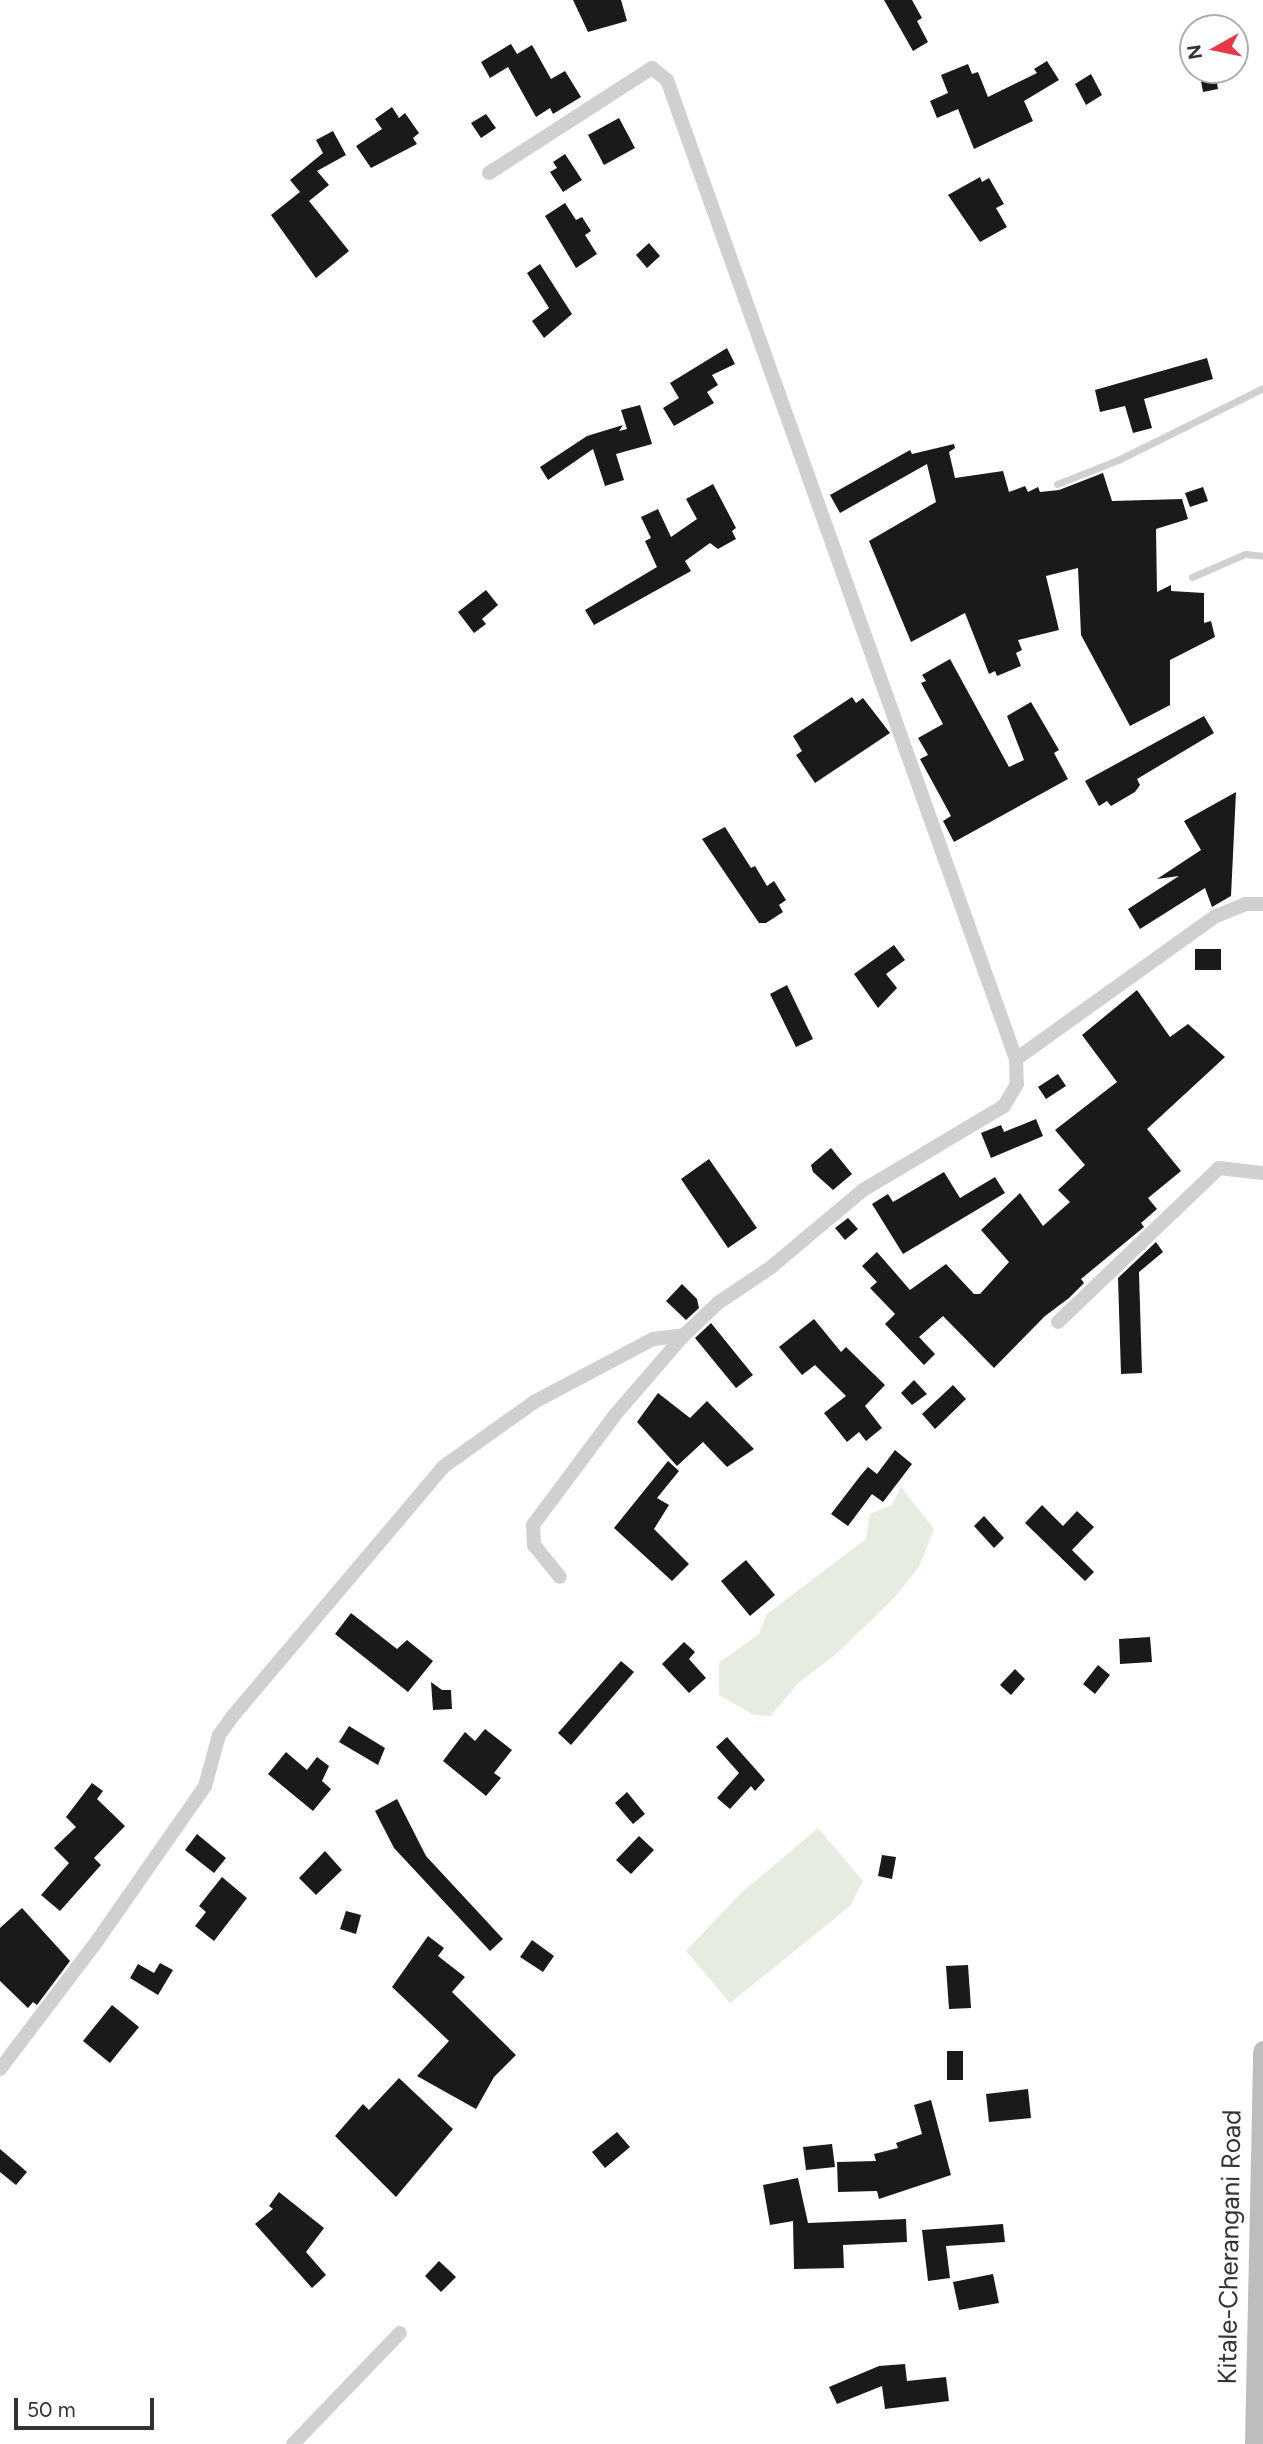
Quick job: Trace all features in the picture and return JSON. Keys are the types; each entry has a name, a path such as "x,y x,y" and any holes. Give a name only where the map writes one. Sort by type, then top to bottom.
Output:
{"main road":[{"name":"Kitale-Cherangani Road","path":"1255,2444 1263,2051"}],"street":[{"path":"489,173 652,68 667,80 1016,1059 1017,1084 1010,1100 996,1113 923,1150 863,1190 771,1268 718,1303 684,1335 615,1415 533,1525 534,1545 561,1577"},
{"path":"1016,1059 1216,916 1245,904 1263,904"},
{"path":"1059,1322 1219,1168 1263,1173"},
{"path":"0,2069 97,1941 205,1786 219,1735 232,1717 443,1468 534,1402 653,1339 684,1335"},
{"path":"293,2444 400,2333"}],"lane":[{"path":"1057,484 1118,460 1263,388"},
{"path":"1192,577 1245,554 1263,556"}],"shaded area":[{"path":"901,1487 934,1529 919,1567 894,1598 835,1655 797,1684 771,1716 754,1715 719,1695 719,1663 759,1634 767,1614 866,1539 870,1514 892,1505"},
{"path":"818,1828 863,1881 850,1906 730,2003 686,1951 740,1894"}],"building":[{"path":"573,0 621,0 627,21 588,32"},
{"path":"884,0 912,0 922,18 917,21 928,42 913,51"},
{"path":"511,44 517,54 532,45 551,79 565,71 581,97 553,114 550,108 536,117 508,67 490,78 481,62"},
{"path":"1047,61 1059,80 1024,101 1033,121 974,149 958,109 937,118 930,101 948,93 941,75 968,64 972,74 978,72 988,97 1037,73 1034,69"},
{"path":"1091,74 1102,95 1086,105 1075,84"},
{"path":"1202,84 1217,84 1218,89 1203,92"},
{"path":"392,107 399,118 405,113 419,133 413,138 417,144 371,168 356,146 382,129 375,119"},
{"path":"486,114 496,128 481,138 471,123"},
{"path":"619,118 635,148 604,165 588,135"},
{"path":"333,131 346,155 317,171 329,185 309,201 349,251 316,278 271,215 300,192 290,180 323,153 316,140"},
{"path":"565,154 582,180 563,192 550,172 557,168 553,162"},
{"path":"980,177 982,182 989,178 1004,204 996,208 1007,227 980,242 948,195"},
{"path":"565,203 576,220 582,217 591,231 585,235 597,254 576,268 545,216"},
{"path":"649,243 660,256 647,268 636,255"},
{"path":"540,264 572,314 544,338 532,321 549,308 527,273"},
{"path":"727,348 735,364 712,375 718,385 707,392 714,403 674,426 663,408 679,398 670,383"},
{"path":"1207,358 1213,379 1144,399 1152,428 1133,433 1125,406 1100,412 1095,390"},
{"path":"640,405 652,444 616,454 624,480 605,486 593,449 548,480 540,467 587,436 623,425 619,431 627,429 621,410"},
{"path":"954,444 955,448 949,452 955,478 1003,471 1009,492 1025,486 1028,492 1038,487 1040,492 1059,490 1103,473 1112,501 1182,499 1188,519 1156,529 1157,592 1171,585 1171,591 1204,593 1204,623 1211,621 1215,637 1170,660 1170,705 1130,726 1081,635 1078,568 1046,576 1059,630 1018,640 1022,650 1016,653 1021,666 997,676 995,671 989,674 965,613 911,642 869,541 936,502 927,464 840,513 830,495 910,450 912,454"},
{"path":"713,484 736,528 732,531 736,539 718,549 710,543 685,561 691,571 594,625 585,610 657,567 645,541 651,538 641,517 658,509 671,537 697,519 686,499"},
{"path":"1203,487 1208,501 1190,507 1185,493"},
{"path":"486,590 498,605 482,619 486,624 474,633 458,612"},
{"path":"950,659 1009,767 1024,760 1007,716 1031,702 1059,750 1054,753 1068,779 954,842 943,821 951,816 920,759 928,755 918,738 943,724 921,683 926,681 922,675"},
{"path":"852,697 856,703 863,698 890,733 815,783 796,755 802,751 793,736"},
{"path":"1204,716 1214,733 1137,779 1140,785 1135,792 1111,806 1107,801 1099,806 1085,781"},
{"path":"1236,792 1231,896 1212,907 1205,888 1140,929 1128,909 1179,876 1157,879 1201,850 1184,821"},
{"path":"725,827 751,868 755,866 767,886 774,881 786,900 779,905 783,912 766,923 759,923 702,839"},
{"path":"894,945 905,960 886,974 897,988 878,1008 854,974"},
{"path":"1195,949 1221,949 1221,970 1195,970"},
{"path":"787,985 813,1039 796,1047 770,994"},
{"path":"1137,990 1170,1037 1188,1024 1225,1057 1147,1129 1181,1171 1148,1198 1157,1209 1141,1223 1144,1227 1081,1279 1084,1283 1045,1316 994,1368 943,1316 919,1337 935,1354 924,1365 885,1324 895,1314 870,1288 877,1282 862,1266 877,1252 910,1290 946,1264 974,1294 980,1294 1009,1262 981,1230 1020,1193 1043,1226 1070,1202 1058,1190 1085,1165 1055,1130 1117,1082 1082,1035"},
{"path":"1058,1074 1066,1086 1046,1099 1038,1087"},
{"path":"1036,1119 1043,1136 991,1158 981,1133 1001,1125 1004,1132"},
{"path":"831,1148 852,1174 833,1190 813,1172 811,1165"},
{"path":"709,1159 757,1228 728,1248 681,1179"},
{"path":"944,1172 960,1198 995,1177 1005,1193 903,1254 872,1204 888,1194 893,1202"},
{"path":"848,1218 858,1229 845,1240 835,1228"},
{"path":"1156,1242 1163,1252 1139,1272 1142,1373 1121,1374 1118,1278"},
{"path":"682,1284 697,1299 699,1308 686,1320 666,1301"},
{"path":"814,1319 841,1352 846,1347 885,1385 865,1406 882,1428 866,1441 859,1432 847,1442 824,1413 846,1396 815,1365 802,1375 779,1347"},
{"path":"711,1323 753,1375 736,1388 695,1338"},
{"path":"914,1380 927,1394 912,1405 901,1393"},
{"path":"953,1385 966,1399 935,1429 922,1414"},
{"path":"658,1393 690,1418 707,1401 754,1449 727,1467 703,1442 677,1466 637,1422"},
{"path":"895,1450 912,1464 883,1502 872,1494 848,1526 831,1514 868,1467 877,1474"},
{"path":"668,1461 679,1471 657,1498 669,1505 654,1529 689,1564 672,1581 614,1528"},
{"path":"1042,1505 1063,1526 1077,1511 1094,1527 1072,1550 1094,1572 1085,1581 1025,1523"},
{"path":"984,1516 1004,1538 994,1548 974,1526"},
{"path":"746,1560 775,1595 750,1616 721,1581"},
{"path":"351,1613 397,1649 407,1640 433,1661 408,1692 335,1634"},
{"path":"1150,1637 1152,1662 1120,1664 1119,1639"},
{"path":"684,1642 695,1652 689,1659 706,1678 689,1693 662,1664"},
{"path":"621,1661 634,1672 571,1745 558,1733"},
{"path":"1098,1665 1110,1675 1095,1694 1083,1684"},
{"path":"1015,1669 1025,1679 1011,1695 1000,1685"},
{"path":"431,1682 442,1690 451,1690 452,1709 433,1710"},
{"path":"349,1726 385,1748 378,1765 339,1742"},
{"path":"485,1729 512,1750 494,1773 501,1778 486,1796 443,1761 465,1732 475,1741"},
{"path":"727,1737 765,1780 755,1791 751,1786 730,1809 717,1798 739,1773 716,1747"},
{"path":"286,1752 307,1770 317,1757 329,1766 322,1781 331,1789 313,1811 268,1774"},
{"path":"92,1783 103,1791 97,1799 125,1826 94,1858 101,1865 60,1911 41,1895 69,1863 54,1848 76,1827 66,1817"},
{"path":"627,1792 645,1814 633,1824 615,1803"},
{"path":"397,1799 426,1856 503,1939 490,1951 394,1848 375,1811"},
{"path":"197,1834 226,1858 214,1873 185,1850"},
{"path":"639,1836 654,1850 631,1874 616,1860"},
{"path":"325,1851 342,1870 316,1895 299,1878"},
{"path":"882,1855 896,1857 892,1879 878,1876"},
{"path":"222,1877 247,1898 214,1941 195,1926 206,1912 199,1906"},
{"path":"22,1908 70,1961 37,2005 33,2002 28,2008 0,1981 0,1928"},
{"path":"346,1911 361,1915 356,1934 340,1929"},
{"path":"428,1936 444,1948 438,1956 465,1977 452,1992 516,2055 494,2077 476,2109 417,2076 449,2041 392,1987"},
{"path":"532,1940 554,1956 543,1972 520,1957"},
{"path":"160,1963 173,1970 158,1995 130,1978 138,1964 154,1973"},
{"path":"968,1965 971,2008 949,2009 946,1966"},
{"path":"112,2005 139,2027 110,2063 83,2041"},
{"path":"947,2051 963,2051 963,2080 947,2080"},
{"path":"399,2078 453,2129 396,2197 335,2136 363,2104 369,2110"},
{"path":"1028,2089 1031,2118 989,2122 986,2094"},
{"path":"931,2100 951,2175 879,2199 877,2191 838,2192 837,2162 876,2161 874,2154 898,2148 896,2143 922,2134 914,2105"},
{"path":"617,2132 630,2147 605,2168 592,2152"},
{"path":"832,2144 835,2167 806,2170 803,2147"},
{"path":"0,2149 27,2172 16,2185 0,2172"},
{"path":"798,2178 808,2223 906,2219 907,2242 843,2245 844,2268 794,2269 793,2221 770,2225 763,2185"},
{"path":"279,2192 324,2228 306,2252 326,2275 312,2288 255,2224 273,2209 269,2206"},
{"path":"1003,2224 1005,2242 946,2246 950,2278 928,2281 922,2230"},
{"path":"439,2261 456,2277 441,2292 425,2276"},
{"path":"993,2274 999,2303 959,2310 953,2282"},
{"path":"905,2364 907,2381 946,2377 949,2401 885,2409 882,2386 837,2404 829,2387 879,2366"}]}
